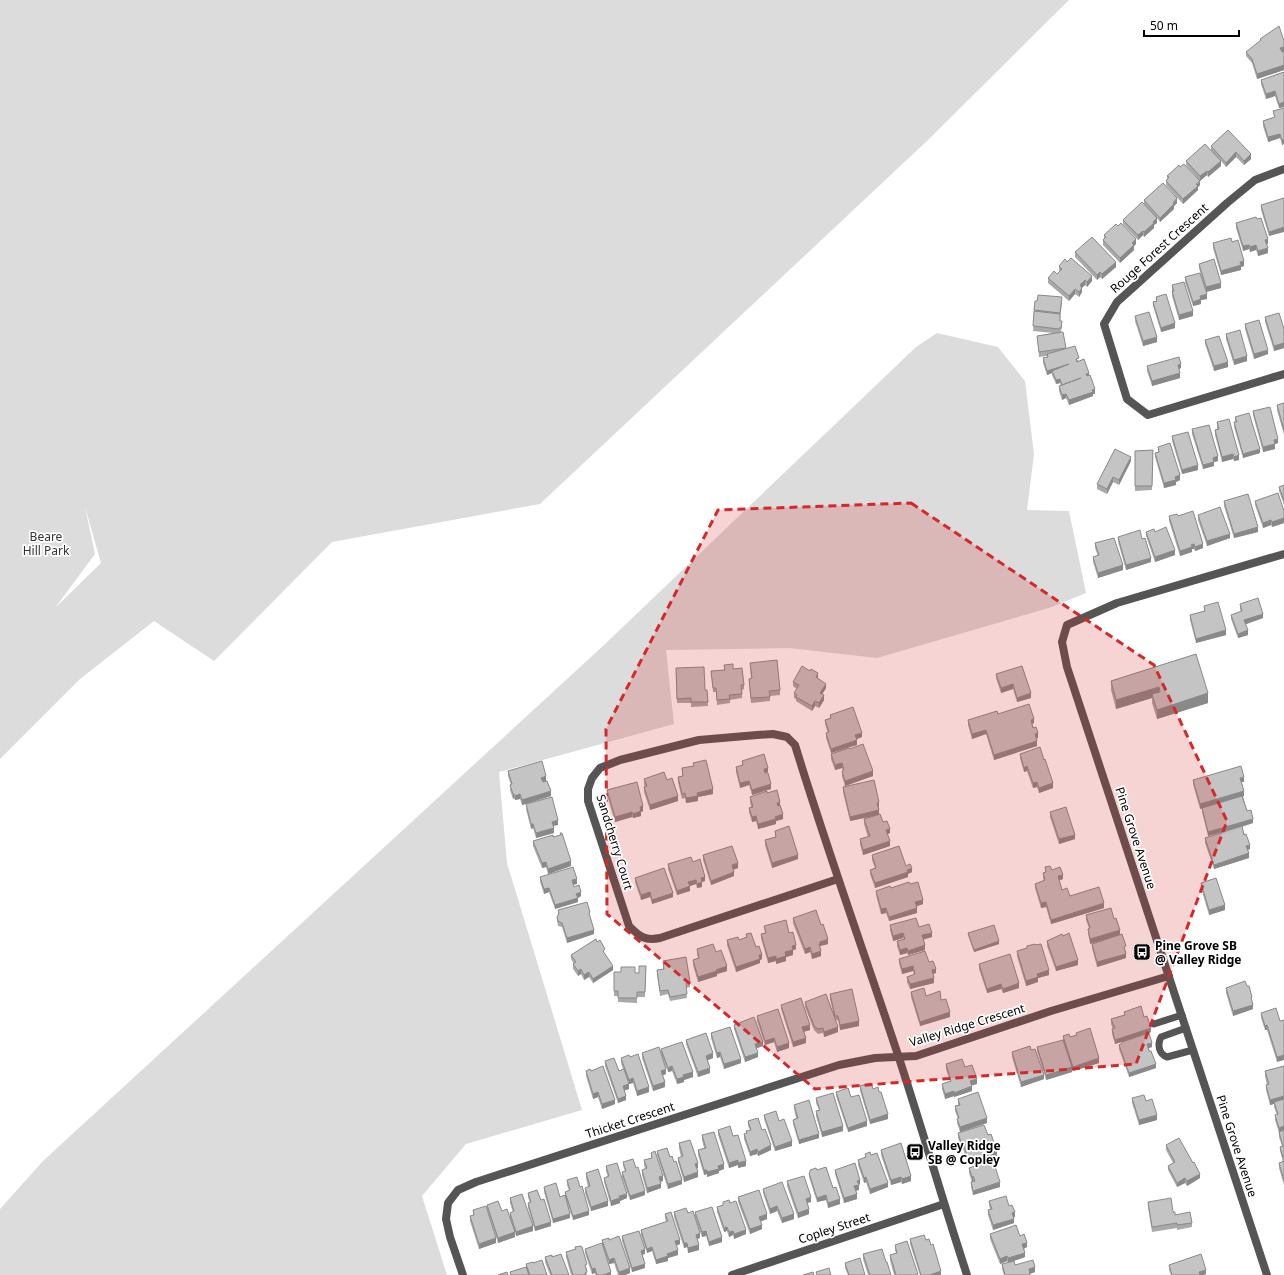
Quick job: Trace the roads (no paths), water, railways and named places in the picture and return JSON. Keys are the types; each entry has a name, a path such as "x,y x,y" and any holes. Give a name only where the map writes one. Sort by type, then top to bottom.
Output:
{"street":[{"name":"Rouge Forest Crescent","path":"1284,169 1256,180 1227,203 1117,302 1104,324 1127,399 1148,415 1284,374"},
{"name":"Pine Grove Avenue","path":"1267,1275 1067,667 1062,642 1067,625 1117,603 1284,554"},
{"name":"Sandcherry Court","path":"838,879 660,938 651,940 641,937 630,926 588,801 588,789 592,778 600,768 620,760 699,740 773,734 787,737 795,745 838,879 898,1056"},
{"name":"Valley Ridge Crescent","path":"967,1275 898,1056 916,1056 1051,1011 1169,976"},
{"name":"Thicket Crescent","path":"463,1275 450,1237 446,1219 448,1203 458,1190 476,1182 839,1065 898,1056"},
{"name":"Copley Street","path":"732,1275 944,1204"}],"lane":[{"path":"1154,1024 1182,1015"},
{"path":"1186,1028 1161,1037 1159,1041 1161,1053 1167,1057 1193,1050"}],"place":[{"name":"Pine Grove SB @ Valley Ridge","path":"1142,952"},
{"name":"Valley Ridge SB @ Copley","path":"915,1152"}],"park label":[{"name":"Beare Hill Park","path":"46,543"}]}
